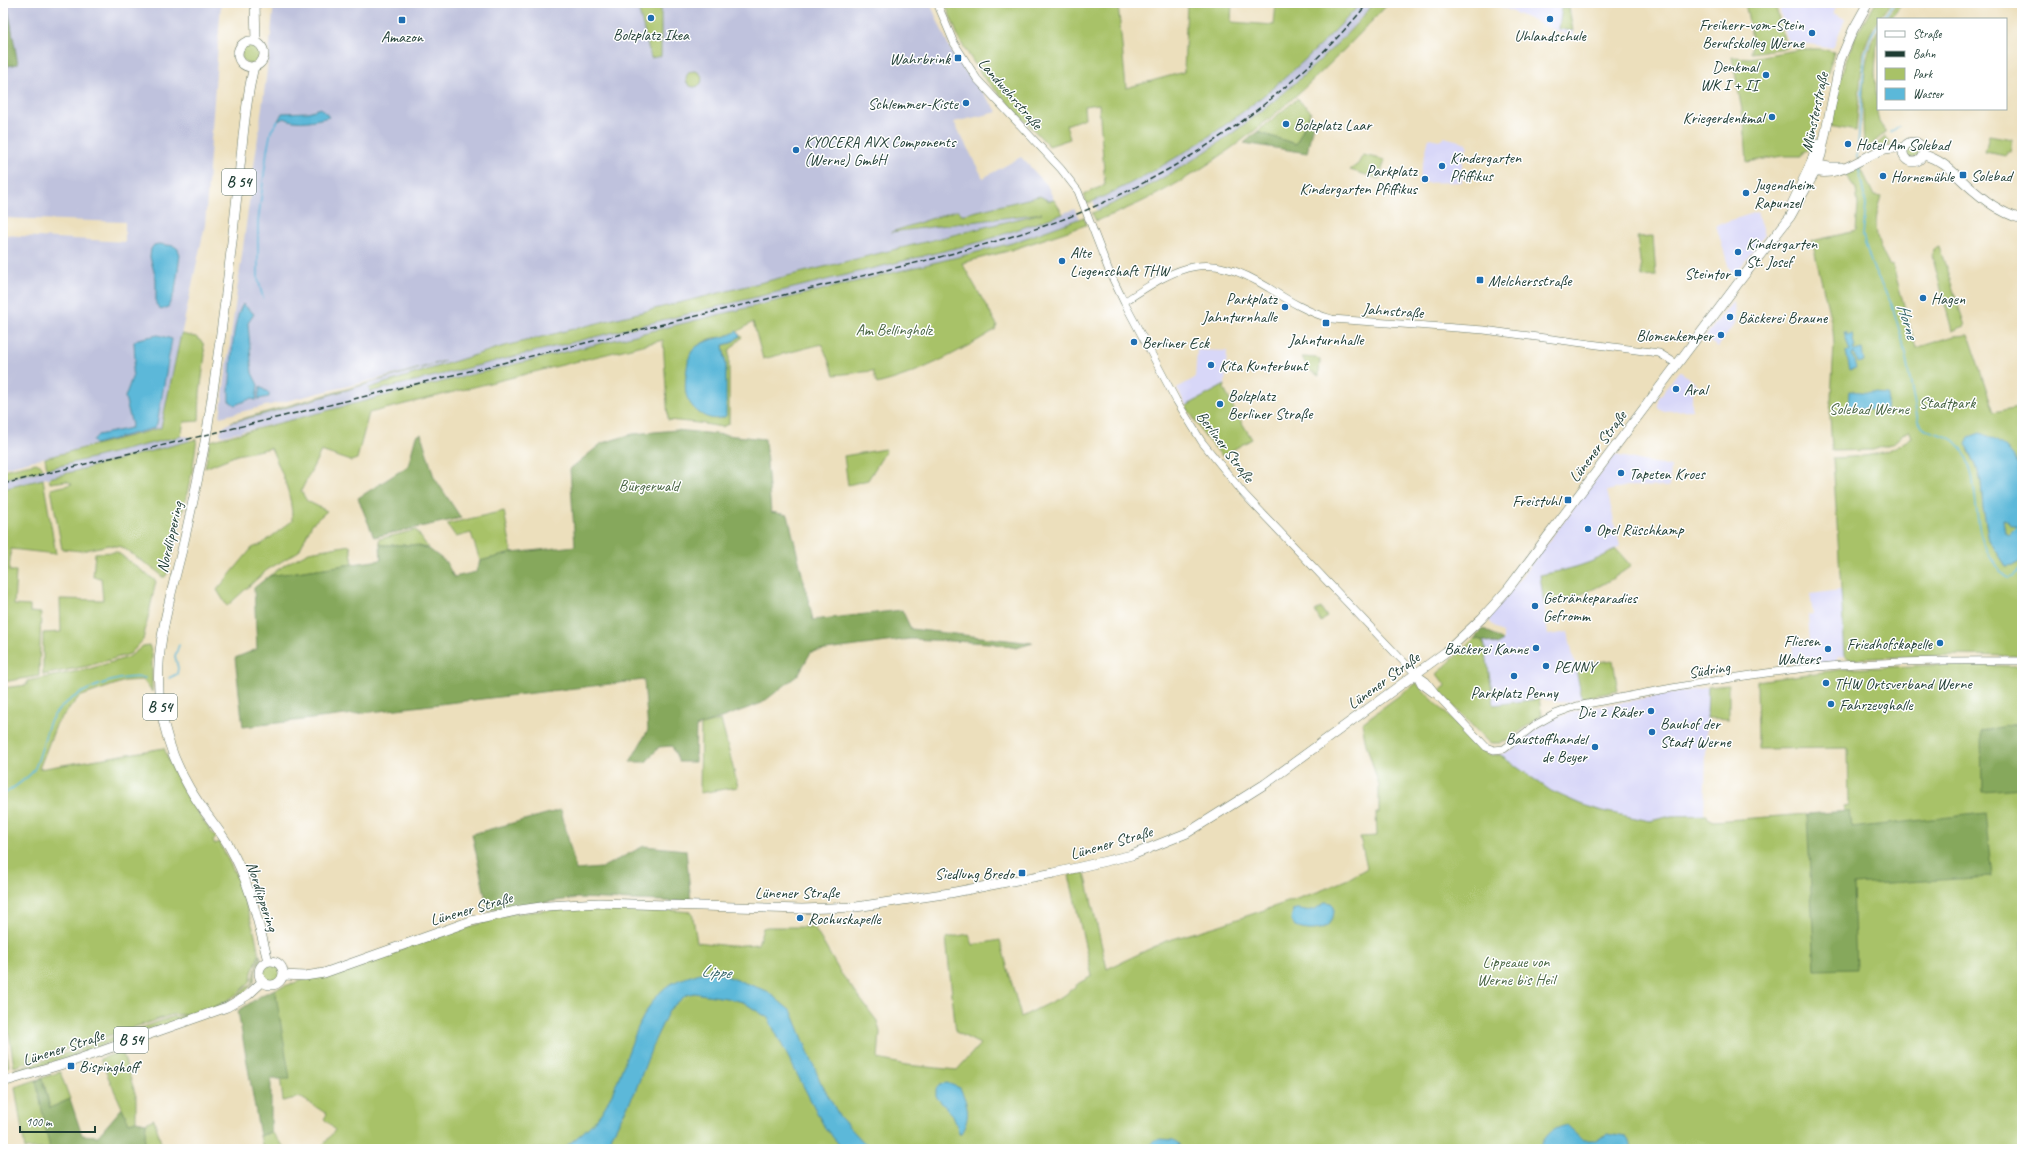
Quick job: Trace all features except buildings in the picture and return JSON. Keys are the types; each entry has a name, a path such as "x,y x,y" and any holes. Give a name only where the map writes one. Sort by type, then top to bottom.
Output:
{"main road":[{"path":"252,42 255,3"},
{"name":"Münsterstraße","path":"1813,168 1834,75 1853,30 1868,3"},
{"path":"252,42 262,47 264,55 260,63 250,66 239,59 238,53 240,46 252,42"},
{"name":"Nordlippering","path":"250,66 237,200 215,374 199,472 166,612 158,666 158,689 164,726 170,747 190,789 229,846 240,868 252,899 268,961"},
{"path":"1909,143 1915,143 1921,146 1923,155 1918,161 1912,162 1906,159 1904,151 1909,143"},
{"path":"1813,168 1848,166 1877,152 1904,151"},
{"path":"1923,155 1936,159 1945,165 1978,194 1998,209 2022,219"},
{"name":"Lünener Straße","path":"283,975 305,976 324,973 471,922 513,911 548,906 599,903 808,909 856,907 892,903 1001,883 1132,855 1187,833 1215,817 1265,784 1447,651 1479,621 1508,589 1773,237 1813,168"},
{"path":"268,961 274,961 280,965 283,975 280,981 274,985 268,985 262,982 258,972 261,965 268,961"},
{"name":"Lünener Straße","path":"3,1082 70,1062 227,1007 248,994 262,982"}],"street":[{"name":"Landwehrstraße","path":"937,3 954,43 978,80 1061,168 1078,191"},
{"name":"Berliner Straße","path":"1078,191 1109,271 1124,302 1179,406 1202,442 1223,469 1294,547 1416,674"},
{"name":"Jahnstraße","path":"1124,302 1182,269 1195,266 1213,265 1226,267 1244,273 1306,310 1332,319 1514,333 1659,352 1677,364"},
{"name":"Südring","path":"1416,674 1426,681 1482,744 1489,748 1499,750 1504,749 1535,725 1555,714 1577,706 1612,699 1761,674 1841,665 1933,660 2022,661"}],"shaded area":[{"path":"7,3 221,3 205,225 161,428 3,468 3,235 125,242 125,222 3,218 3,67 18,63"},
{"name":"Wahrbrink","path":"274,3 930,3 948,45 959,63 998,112 954,122 983,178 1021,157 1047,185 1054,200 961,215 958,210 895,232 1047,212 370,392 980,242 1075,209 1079,219 1012,243 962,256 223,436 220,434 221,429 231,422 261,415 430,366 220,417 268,63"},
{"path":"1361,3 1374,3 1337,44 1287,92 1236,131 1182,167 1134,194 1097,211 1093,201 1190,149 1247,109 1340,25"},
{"name":"Uhlandschule","path":"1492,3 1569,3 1574,35 1571,37"},
{"name":"Freiherr-vom-Stein Berufskolleg Werne","path":"1778,3 1838,3 1833,13 1845,19 1833,48 1810,44 1788,44"},
{"name":"Kindergarten Pfiffikus","path":"1444,137 1467,143 1468,148 1462,150 1462,182 1418,183 1429,138 1439,140"},
{"name":"Kindergarten St. Josef","path":"1757,212 1764,236 1736,273 1733,273 1729,268 1716,225"},
{"path":"1734,300 1735,323 1718,347 1704,338"},
{"name":"Kita Kunterbunt","path":"1197,350 1227,351 1225,385 1186,406 1177,388 1195,378"},
{"path":"1679,371 1697,383 1692,390 1692,410 1662,411 1658,408 1658,399"},
{"path":"181,436 190,437 189,441 163,449 3,489 3,479"},
{"path":"1615,455 1671,467 1669,487 1627,486 1607,491 1620,546 1592,562 1570,569 1540,575 1548,635 1568,632 1582,698 1568,702 1539,699 1494,705 1484,641 1498,645 1503,641 1503,634 1490,622 1489,619"},
{"path":"1841,590 1845,656 1838,657 1835,663 1794,666 1792,643 1810,641 1808,615 1813,614 1810,594"},
{"path":"1708,687 1704,816 1628,826 1571,813 1499,755 1512,749 1537,729 1556,718 1579,710"}],"green space":[{"path":"3,3 7,3 18,64 3,67"},
{"name":"Bolzplatz Ikea","path":"637,3 661,3 661,56 651,58"},
{"path":"945,3 1118,3 1126,88 1184,72 1187,3 1232,3 1231,22 1274,25 1276,3 1361,3 1332,34 1301,63 1235,118 1163,165 1126,186 1087,204 1084,194 1105,185 1099,104 1084,106 1085,118 1066,125 1070,139 1049,146 983,77 960,41"},
{"path":"1374,3 1389,3 1324,69 1290,101 1255,130 1219,157 1180,182 1139,203 1096,221 1092,213 1153,184 1182,167 1210,149 1265,109 1331,50"},
{"path":"1745,3 1775,3 1786,48 1751,53 1752,38"},
{"path":"1875,3 1891,3 1879,18 1877,18 1877,22 1863,53 1856,131 1829,126 1843,70 1854,39"},
{"path":"1897,3 1902,3 1891,18 1886,18"},
{"path":"1562,7 1569,8 1573,31 1559,29"},
{"path":"1877,32 1875,72 1877,112 1879,122 1886,132 1864,151 1863,105 1865,71 1872,42"},
{"path":"251,44 258,47 261,54 258,61 251,64 244,61 241,54 244,47"},
{"path":"1802,49 1821,49 1834,52 1822,92 1809,149 1803,152 1801,156 1782,156 1747,162 1744,121 1732,57 1750,58"},
{"path":"691,71 697,71 702,76 700,85 697,87 691,87 686,82 686,76"},
{"name":"Bolzplatz Laar","path":"1297,99 1311,111 1296,144 1257,132"},
{"path":"1309,116 1314,119 1307,153 1244,143 1257,132 1296,144"},
{"path":"1989,135 2012,139 2010,152 2007,152 2006,156 1985,152"},
{"path":"1885,137 1891,144 1871,151 1870,150"},
{"path":"1913,146 1917,148 1919,152 1917,156 1913,158 1909,156 1907,152 1909,148"},
{"path":"1363,155 1385,160 1379,179 1350,170 1358,164"},
{"path":"1860,166 1874,196 1882,197 1877,216 1876,232 1884,256 1889,265 1893,266 1916,348 1954,336 1968,335 1994,412 2022,406 2022,479 2015,460 2001,445 1968,449 1976,465 1981,482 1983,508 1989,540 2006,566 2015,565 2022,561 2022,656 1949,655 1850,659 1845,656 1833,458 1865,456 1883,452 1902,444 1912,437 1909,430 1893,443 1873,450 1832,451 1830,416 1834,345 1833,330 1812,241 1856,231 1858,205 1856,189 1844,173"},
{"path":"1040,196 1049,201 1054,200 1063,214 980,242 370,392 369,388 501,347 1042,213 891,232 958,210 961,215"},
{"name":"Am Bellingholz","path":"1084,217 1086,225 1008,251 962,263 997,325 995,330 938,362 892,380 877,384 873,371 834,375 822,344 763,359 753,322 729,336 714,338 705,342 693,353 690,360 686,393 725,391 726,365 723,345 731,343 740,336 742,337 729,351 729,424 722,427 668,420 663,340 369,413 357,459 351,461 321,451 301,491 307,501 327,511 312,524 299,551 267,570 227,606 217,590 252,548 262,544 292,521 292,511 286,483 271,448 237,455 205,468 210,441 400,392 962,256 1012,243"},
{"path":"1653,236 1656,276 1642,277 1637,237"},
{"path":"1939,246 1965,326 1952,331 1932,255 1933,249"},
{"path":"181,334 196,337 203,343 205,355 200,393 199,421 184,422 181,436 47,469 45,458 161,428"},
{"path":"1302,357 1317,358 1320,360 1319,376 1309,370"},
{"path":"445,361 261,415 231,422"},
{"path":"1225,385 1224,389 1236,413 1252,439 1222,456 1206,438 1186,406"},
{"name":"Bürgerwald","path":"676,430 765,439 771,512 788,515 813,620 902,610 911,629 1033,643 1016,648 991,643 910,639 811,652 798,675 762,703 696,727 695,762 679,762 672,746 659,747 646,762 630,762 648,730 644,680 243,727 235,658 257,649 254,588 269,576 381,560 380,545 415,545 429,549 446,562 454,577 476,572 480,561 512,553 575,546 570,469 602,443 633,434"},
{"path":"421,434 434,477 461,518 374,537 358,498 408,466 416,436"},
{"path":"197,439 192,472 168,572 165,577 162,577 159,573 122,547 109,545 81,551 62,549 51,489 72,484 67,481 50,483 49,478"},
{"path":"885,449 886,451 868,480 848,485 844,456"},
{"path":"36,463 42,466 43,470 3,479 3,470"},
{"path":"43,479 56,554 11,549 9,571 16,571 14,605 30,606 30,612 41,613 39,676 3,682 3,489"},
{"path":"504,511 512,553 480,561 471,533 456,537 447,524"},
{"path":"2003,519 2007,519 2017,527 2008,536 2005,534"},
{"path":"416,530 429,549 415,545 380,545 379,539"},
{"path":"350,545 353,564 269,576 286,564 309,552"},
{"path":"1616,549 1631,566 1590,591 1557,602 1544,604 1540,575 1580,566 1598,559"},
{"path":"117,552 156,581 143,640 130,654 88,666 43,675 43,633 61,632 60,599 103,600 101,578 93,577 95,553"},
{"path":"1321,608 1327,617 1321,622 1315,611"},
{"path":"1482,629 1503,641 1498,645 1475,638"},
{"path":"1475,638 1484,641 1494,705 1539,699 1542,715 1507,741 1500,743 1492,743 1487,741 1439,691 1446,686 1437,674"},
{"path":"149,645 152,653 152,692 143,680 125,681 79,697 57,723 39,769 164,748 180,784 193,806 216,838 213,841 215,844 219,842 239,881 255,935 259,955 252,972 251,980 240,992 224,1002 206,1010 190,1014 171,1015 14,1067 3,992 3,688 27,685 27,681 89,669 129,657 143,646"},
{"path":"1613,660 1618,691 1582,698 1575,665"},
{"name":"Lippeaue von Werne bis Heil","path":"1934,665 2022,666 2022,723 1981,732 2017,788 2022,788 2022,1149 317,1149 324,1144 335,1130 324,1119 327,1114 300,1097 283,1101 271,1000 277,998 275,989 510,914 578,907 639,908 692,912 697,942 730,946 758,944 763,928 767,927 814,927 840,972 877,1021 880,1032 878,1059 906,1065 957,1070 980,1044 956,1032 946,938 969,934 973,945 1000,940 1021,1017 1065,995 1079,983 1092,976 1069,875 1085,873 1107,969 1166,941 1220,925 1320,891 1348,879 1367,868 1360,837 1377,836 1376,813 1379,813 1379,785 1366,744 1362,723 1416,683 1488,755 1499,755 1551,791 1580,804 1602,811 1650,821 1671,816 1707,815 1708,818 1714,821 1807,814 1807,816 1844,815 1844,806 1849,805 1848,748 1758,749 1757,681 1845,669"},
{"path":"1729,685 1729,719 1707,718 1708,687"},
{"path":"721,720 738,787 700,793 701,725"},
{"path":"2022,723 2022,788 1982,791 1981,731"},
{"path":"561,810 576,870 601,868 644,846 686,850 691,902 578,898 488,910 472,834"},
{"path":"1849,811 1851,828 1985,813 1992,877 1853,885 1856,969 1815,970 1807,814"},
{"path":"260,955 261,959 256,969"},
{"path":"271,963 278,966 281,973 278,980 271,983 264,980 261,973 264,966"},
{"path":"256,969 255,979 253,982 243,994 231,1002 216,1009 182,1020 137,1033 135,1030 172,1017 193,1015 234,999 252,983"},
{"path":"275,989 290,1079 271,1079 271,1132 260,1136 238,1011 262,995"},
{"path":"3,1027 9,1066 3,1071"},
{"path":"133,1030 134,1034 80,1053 79,1049"},
{"path":"77,1050 78,1054 16,1074 14,1070"},
{"path":"122,1051 136,1096 136,1121 129,1123 100,1059"},
{"path":"60,1072 70,1099 50,1108 44,1083 52,1149 25,1149 15,1087"},
{"path":"42,1079 50,1108 70,1099 82,1135 98,1136 122,1108 129,1123 136,1121 146,1123 144,1149 50,1149 36,1081"},
{"path":"154,1119 163,1149 144,1149 146,1123"},
{"path":"271,1132 286,1149 263,1149 260,1136"}],"water":[{"path":"321,108 329,117 301,122 284,118 278,121 282,113 308,112"},
{"path":"159,244 174,246 178,249 180,255 175,291 168,307 161,310 156,304 156,279 150,257 151,249 154,245"},
{"path":"243,304 254,314 248,323 252,373 258,385 256,400 250,399 235,405 229,401 229,391 234,334 239,312"},
{"path":"737,331 740,336 731,343 723,345 726,365 726,416 714,419 707,417 696,410 688,400 686,394 686,372 690,355 697,346 702,343 732,334"},
{"path":"1844,332 1846,332 1847,335 1852,334 1855,348 1853,348 1854,351 1862,349 1864,361 1857,363 1854,353 1852,354 1856,368 1850,370 1846,352 1851,350 1849,349"},
{"path":"158,335 172,339 157,424 154,428 95,444 93,440 98,435 131,428 132,425 125,397 133,375 132,371 135,360 134,342 138,339"},
{"path":"260,387 269,393 269,397 258,399"},
{"path":"1849,391 1888,394 1886,411 1848,408"},
{"path":"1980,433 2005,447 2016,460 2021,482 2022,496 2022,561 2015,565 2006,566 1989,540 1983,508 1981,482 1976,465 1966,443 1969,437","holes":["2003,519 2007,520 2010,525 2017,527 2008,536 2005,534"]},
{"path":"1326,902 1331,903 1334,906 1334,914 1328,925 1316,930 1295,927 1291,920 1293,910 1311,910"},
{"path":"700,973 718,973 767,991 792,1012 820,1081 840,1117 870,1149 843,1149 825,1128 768,1018 743,1002 694,993 686,995 669,1010 654,1042 635,1092 610,1139 600,1149 563,1149 588,1128 601,1113 617,1082 637,1030 654,999 666,987"},
{"path":"947,1083 960,1088 967,1106 968,1112 966,1123 960,1135 953,1115 936,1097 936,1089 940,1084"},
{"path":"1567,1125 1583,1140 1596,1140 1608,1134 1626,1137 1631,1144 1631,1149 1539,1149 1550,1133 1557,1128"},
{"path":"1160,1139 1174,1140 1179,1144 1179,1149 1147,1149 1153,1142"}],"waterway":[{"name":"Horne","path":"1883,18 1894,3"},
{"name":"Horne","path":"1857,158 1865,54 1872,34 1877,26"},
{"path":"263,298 258,279 258,222 267,151 271,131 278,121"},
{"path":"1891,132 1899,126"},
{"name":"Horne","path":"1858,165 1866,205 1863,235 1872,265 1892,305 1902,339 1918,421 1922,426 1931,432 1946,436 1955,441 1965,454 1972,475 1982,537 1994,563 2004,576 2008,578 2013,577 2022,568"},
{"path":"169,678 177,674 178,668 175,656 179,645"},
{"path":"3,795 32,773 41,753 49,724 55,713 65,704 77,695 105,683 133,677 145,678"}],"railway":[{"path":"3,484 936,258 1060,221 1118,196 1158,175 1197,152 1235,126 1272,98 1306,68 1338,37 1368,3"}],"place":[{"name":"Bolzplatz Ikea","path":"651,18"},
{"name":"Uhlandschule","path":"1550,19"},
{"name":"Amazon","path":"402,20"},
{"name":"Freiherr-vom-Stein Berufskolleg Werne","path":"1812,33"},
{"name":"Wahrbrink","path":"958,58"},
{"name":"Denkmal WK I + II","path":"1766,75"},
{"name":"Schlemmer-Kiste","path":"966,103"},
{"name":"Kriegerdenkmal","path":"1772,117"},
{"name":"Bolzplatz Laar","path":"1286,124"},
{"name":"Hotel Am Solebad","path":"1848,144"},
{"name":"KYOCERA AVX Components (Werne) GmbH","path":"796,150"},
{"name":"Kindergarten Pfiffikus","path":"1442,166"},
{"name":"Solebad","path":"1963,175"},
{"name":"Hornemühle","path":"1883,176"},
{"name":"Parkplatz Kindergarten Pfiffikus","path":"1425,179"},
{"name":"Jugendheim Rapunzel","path":"1746,193"},
{"name":"Kindergarten St. Josef","path":"1738,252"},
{"name":"Alte Liegenschaft THW","path":"1062,261"},
{"name":"Steintor","path":"1738,273"},
{"name":"Melchersstraße","path":"1480,280"},
{"name":"Hagen","path":"1923,298"},
{"name":"Parkplatz Jahnturnhalle","path":"1285,307"},
{"name":"Bäckerei Braune","path":"1730,317"},
{"name":"Jahnturnhalle","path":"1326,323"},
{"name":"Blomenkemper","path":"1721,335"},
{"name":"Berliner Eck","path":"1134,342"},
{"name":"Kita Kunterbunt","path":"1211,365"},
{"name":"Aral","path":"1676,389"},
{"name":"Bolzplatz Berliner Straße","path":"1220,404"},
{"name":"Tapeten Kroes","path":"1621,473"},
{"name":"Freistuhl","path":"1568,500"},
{"name":"Opel Rüschkamp","path":"1588,529"},
{"name":"Getränkeparadies Gefromm","path":"1535,606"},
{"name":"Friedhofskapelle","path":"1940,643"},
{"name":"Bäckerei Kanne","path":"1536,648"},
{"name":"Fliesen Walters","path":"1828,649"},
{"name":"PENNY","path":"1546,666"},
{"name":"Parkplatz Penny","path":"1514,676"},
{"name":"THW Ortsverband Werne","path":"1826,683"},
{"name":"Fahrzeughalle","path":"1831,704"},
{"name":"Die 2 Räder","path":"1651,711"},
{"name":"Bauhof der Stadt Werne","path":"1652,732"},
{"name":"Baustoffhandel de Beyer","path":"1595,747"},
{"name":"Siedlung Bredo","path":"1022,873"},
{"name":"Rochuskapelle","path":"800,918"},
{"name":"Bispinghoff","path":"71,1066"}],"park label":[{"name":"Stadtpark","path":"1947,402"},
{"name":"Solebad Werne","path":"1869,408"}],"water label":[{"name":"Lippe","path":"716,971"}]}
